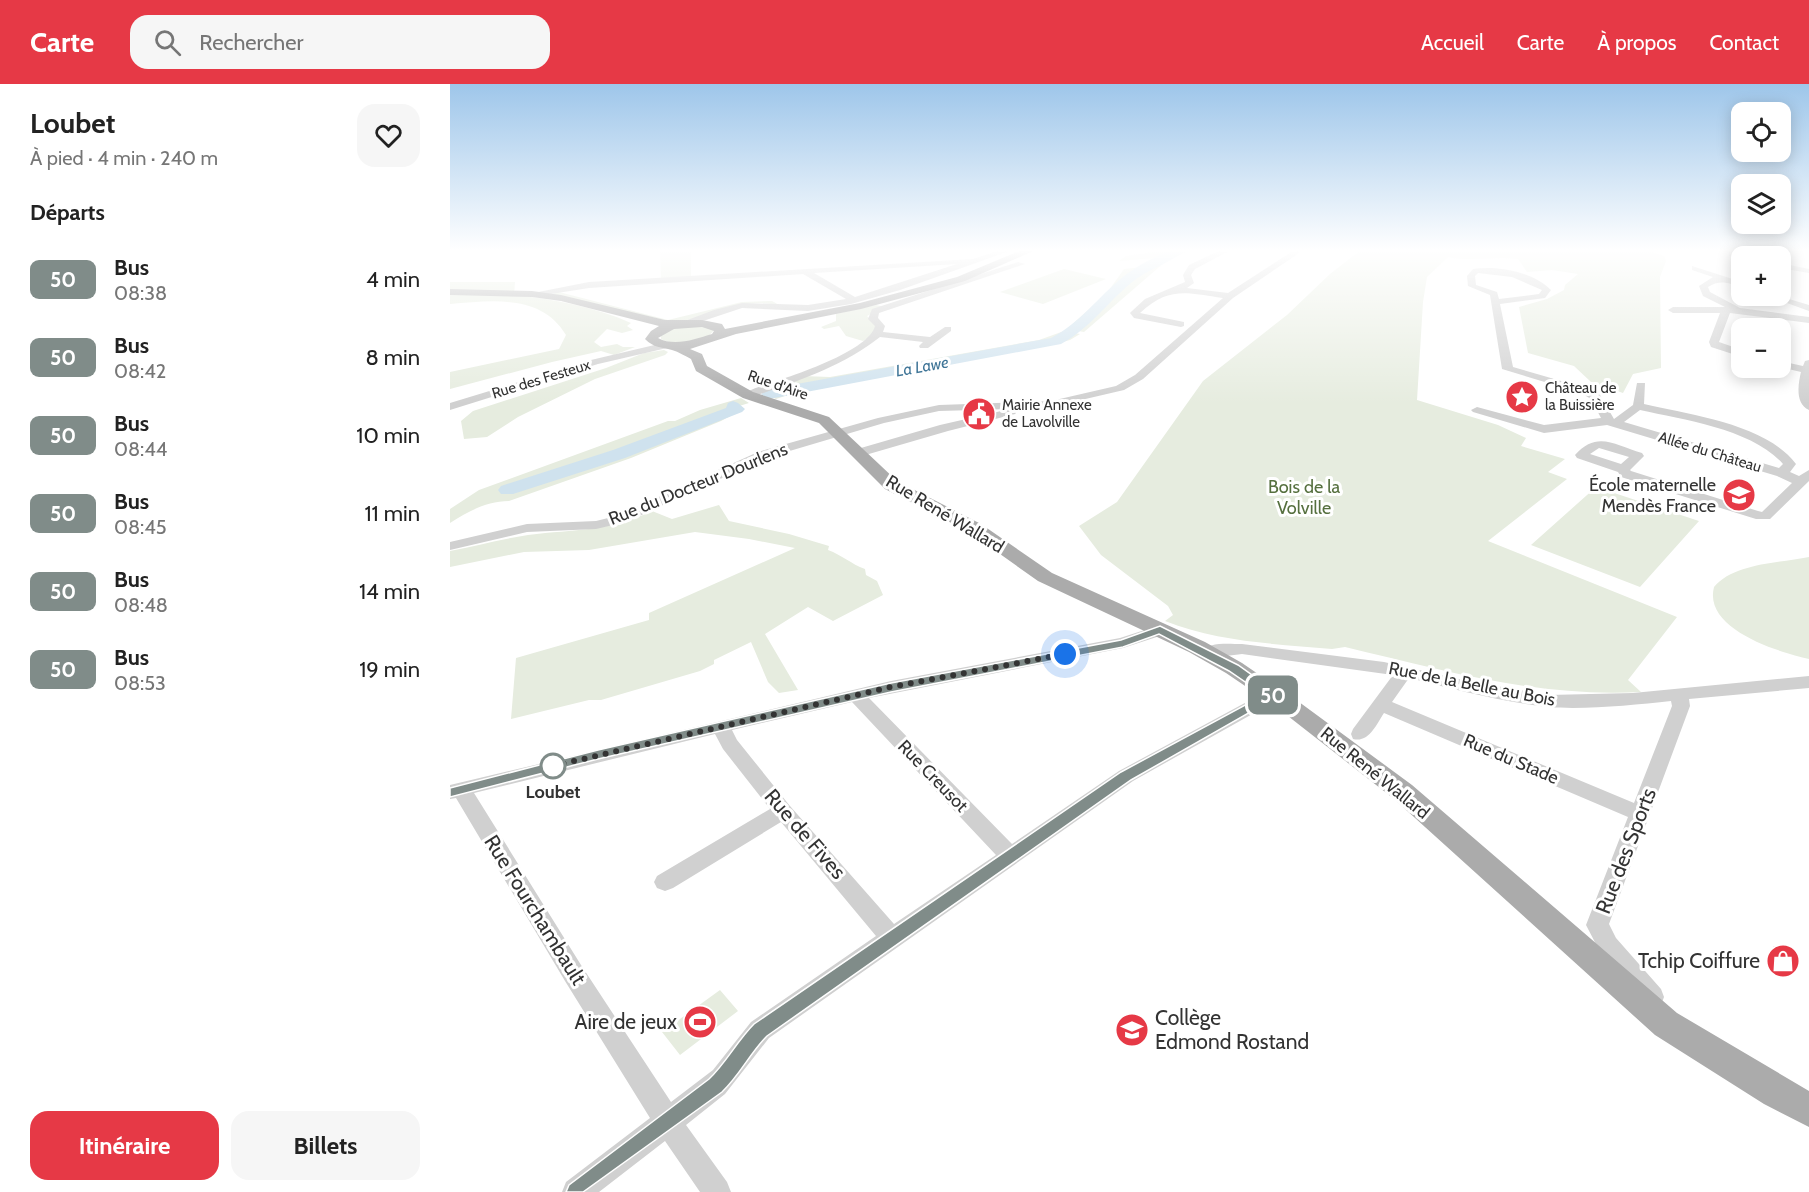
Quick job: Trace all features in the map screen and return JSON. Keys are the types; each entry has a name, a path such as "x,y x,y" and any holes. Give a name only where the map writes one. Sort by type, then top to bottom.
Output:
{"main road":[{"name":"Rue d'Aire","path":"571,301 665,324 683,324"},
{"path":"661,341 712,328 798,319 883,301"},
{"name":"Rue d'Aire","path":"628,316 661,341 697,357 701,368 709,374 748,394 807,412 831,426"},
{"path":"661,341 683,324 712,328"},
{"path":"697,357 712,328"},
{"name":"Rue René Wallard","path":"831,426 900,491 975,528 1045,577 1207,653 1274,695 1403,792 1493,874 1666,1024 1809,1110"}],"street":[{"path":"712,328 733,307 749,305 802,309 849,301"},
{"path":"878,334 880,326 873,319 875,311 907,301"},
{"path":"1151,301 1135,314 1181,324"},
{"path":"858,453 944,428 1002,415 1019,407 1061,403 1120,388 1139,377 1225,301"},
{"path":"1505,301 1495,302 1506,367 1585,391 1596,397 1612,422 1638,406 1720,425 1773,447 1786,457 1790,464 1782,473"},
{"path":"1717,301 1738,310"},
{"path":"1791,302 1809,308"},
{"path":"1673,310 1738,310 1809,320"},
{"path":"1726,310 1714,342 1715,345 1731,350"},
{"path":"920,348 948,328"},
{"path":"748,394 839,360 878,334 931,340"},
{"name":"Rue des Festeux","path":"450,407 632,352 661,341"},
{"path":"1791,365 1808,366 1802,386 1809,407"},
{"path":"1638,406 1641,385"},
{"name":"Rue du Docteur Dourlens","path":"450,546 527,528 596,525 621,519 831,426 939,408 1019,407"},
{"name":"Allée du Château","path":"1477,410 1544,429 1612,422 1804,478"},
{"path":"1627,468 1638,456 1597,443 1581,455 1627,468 1765,516 1804,478"},
{"path":"455,791 856,696 1123,643 1160,630"},
{"name":"Rue de la Belle au Bois","path":"1207,653 1215,650 1242,649 1405,671 1472,688 1549,701 1610,701 1679,696 1809,682"},
{"path":"1360,734 1405,671"},
{"path":"576,1192 699,1100 727,1075 747,1044 760,1030 1126,776 1274,695"},
{"name":"Rue Creusot","path":"856,696 1011,856"},
{"name":"Rue des Sports","path":"1666,1024 1650,994 1608,945 1597,925 1680,706 1679,696"},
{"name":"Rue du Stade","path":"1382,705 1641,813"},
{"name":"Rue de Fives","path":"721,727 730,744 783,811 893,939"},
{"name":"Rue Fourchambault","path":"455,791 717,1192"},
{"path":"665,882 783,811"}],"green space":[{"path":"450,301 554,301 574,304 631,323 627,326 633,330 622,333 607,329 594,342 601,347 617,344 623,347 635,347 614,355 601,351 552,362 450,389 450,372 559,349 566,335 556,321 529,306 498,301 450,304"},
{"path":"580,301 593,301 668,320 742,302 772,301 781,306 752,303 673,322"},
{"path":"1031,301 1051,301 1043,304"},
{"path":"1098,301 1120,301 1084,332 1067,329"},
{"name":"Bois de la Volville","path":"1302,301 1423,301 1417,400 1498,425 1526,438 1521,446 1565,459 1548,472 1567,479 1488,541 1677,617 1628,680 1641,692 1565,691 1454,673 1345,647 1332,649 1247,641 1206,634 1165,621 1173,615 1168,606 1101,555 1079,526 1117,502 1203,381"},
{"name":"Bois de la Volville","path":"1541,301 1660,301 1661,368 1633,374 1623,393 1591,382 1574,366 1528,353 1519,307"},
{"path":"876,305 884,307 867,316 877,326 875,334 863,341 846,336 839,326 824,329 821,327 836,321 836,314"},
{"path":"698,325 714,330 710,335 697,341 674,343 661,339 661,336 671,329"},
{"path":"1064,331 1080,334 1059,343 797,392 776,399 764,394 765,390 803,376 830,377 1039,340"},
{"path":"664,350 668,352 665,355 595,379 518,417 487,437 464,439 461,421 473,411 606,368 644,353"},
{"path":"741,398 749,403 736,407 740,411 721,421 631,458 509,501 478,508 450,523 450,509 479,490 668,421 675,421 700,410"},
{"path":"1596,487 1699,521 1640,587 1531,545"},
{"path":"719,505 729,521 789,534 829,546 828,550 865,569 866,575 877,581 883,595 833,621 808,607 765,634 798,690 779,693 768,682 751,642 714,660 714,664 700,671 601,700 589,700 511,719 516,658 649,620 649,613 795,548 695,532 589,550 524,552 450,567 450,551 508,538 606,526 652,511 672,519"},
{"path":"1809,557 1809,659 1762,644 1731,626 1720,615 1714,602 1714,587 1723,579 1733,573 1758,565"},
{"name":"Aire de jeux","path":"720,990 738,1011 680,1055 662,1032"}],"waterway":[{"name":"La Lawe","path":"1075,330 1105,301"},
{"name":"La Lawe","path":"769,394 1035,346 1056,341 1073,332"},
{"name":"La Lawe","path":"507,490 619,454 737,409 733,406"}],"bus line":[{"name":"50","path":"450,792 517,774 891,687 1123,643 1160,630 1234,668 1274,695 1126,776 760,1030 747,1044 727,1075 699,1100 576,1192"}],"place":[{"name":"Château de la Buissière","path":"1522,397"},
{"name":"Mairie Annexe de Lavolville","path":"979,414"},
{"name":"École maternelle Mendès France","path":"1739,495"},
{"name":"Loubet","path":"553,766"},
{"name":"Tchip Coiffure","path":"1783,961"},
{"name":"Aire de jeux","path":"700,1022"},
{"name":"Collège Edmond Rostand","path":"1132,1030"}],"route":[{"path":"553,766 891,687 1065,654"}]}
